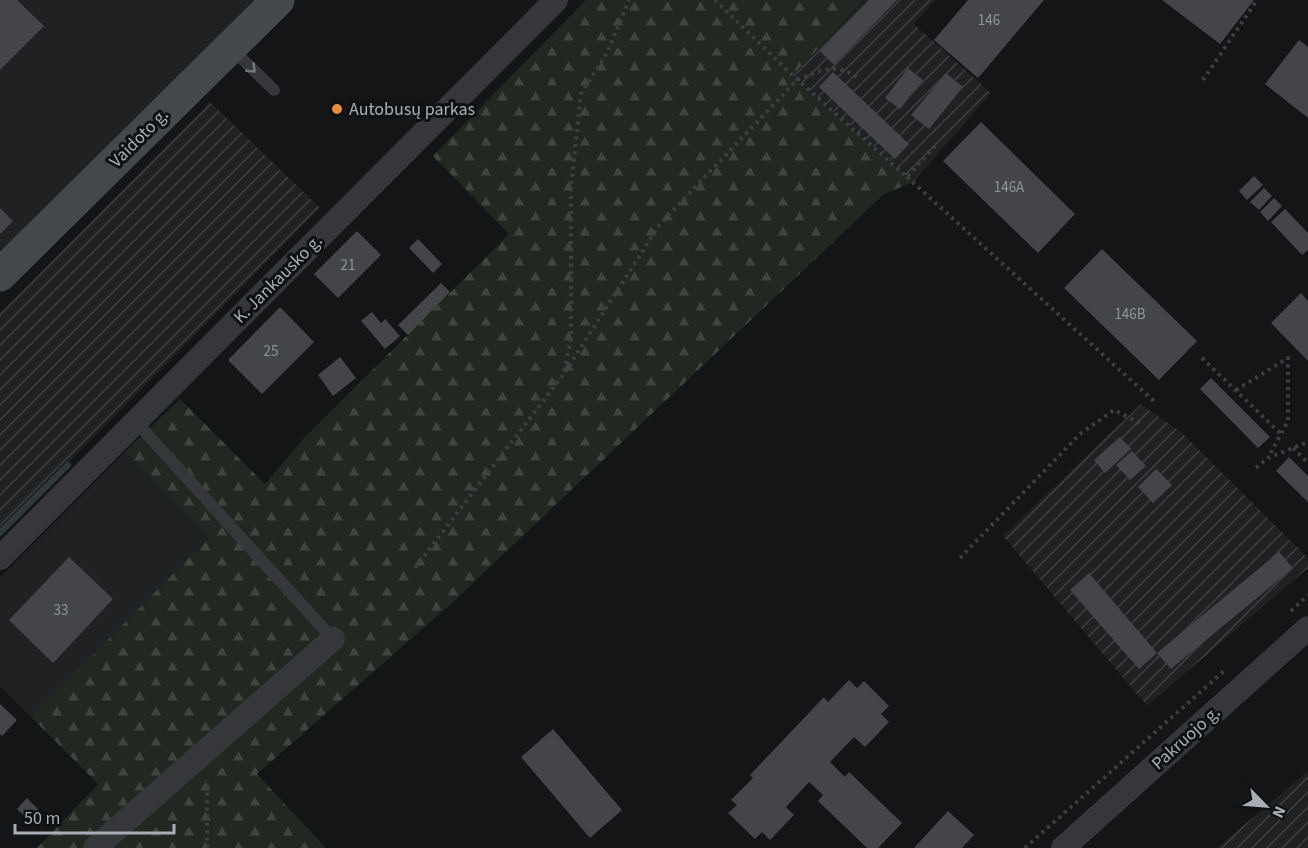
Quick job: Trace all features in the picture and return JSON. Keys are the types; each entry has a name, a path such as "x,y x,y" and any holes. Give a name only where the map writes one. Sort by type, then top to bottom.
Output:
{"main road":[{"name":"Vaidoto g.","path":"0,275 278,0"}],"street":[{"name":"K. Jankausko g.","path":"0,558 556,0"},
{"name":"Pakruojo g.","path":"1063,848 1308,628"},
{"path":"95,848 333,639"}],"lane":[{"path":"230,48 274,90"},
{"path":"136,422 333,639"}],"path":[{"path":"563,375 571,340 571,188 581,94 607,53 630,0"},
{"path":"715,0 797,80 1155,402"},
{"path":"1203,80 1257,0"},
{"path":"415,568 563,375 660,224 797,80 824,68 846,70 858,78"},
{"path":"907,177 935,146"},
{"path":"1202,358 1281,434"},
{"path":"1236,390 1288,358 1288,421 1268,458"},
{"path":"960,558 1080,434 1114,410 1141,424"},
{"path":"1256,468 1268,458 1308,442"},
{"path":"1293,448 1308,463"},
{"path":"1290,611 1308,595"},
{"path":"1025,848 1228,666"},
{"path":"207,750 207,848"}],"shaded area":[{"path":"0,0 278,0 0,275"},
{"path":"863,0 936,0 914,24 991,93 913,182 792,75"},
{"path":"210,102 320,208 0,532 0,313"},
{"path":"1141,404 1182,433 1308,558 1308,568 1147,706 1003,536"},
{"path":"125,452 211,537 31,717 0,686 0,578"},
{"path":"1308,771 1308,848 1217,848"}],"green space":[{"path":"586,0 863,0 792,76 913,182 884,194 452,603 257,774 326,848 37,848 98,784 31,717 210,537 125,452 180,399 265,484 305,437 509,234 433,156"}],"building":[{"path":"0,0 17,0 44,26 0,70"},
{"path":"869,0 897,0 834,65 820,51"},
{"path":"968,0 1044,0 978,78 934,40"},
{"path":"1162,0 1254,0 1220,44"},
{"path":"1299,40 1308,47 1308,118 1265,84"},
{"path":"908,68 923,80 900,109 885,98"},
{"path":"833,72 909,144 895,159 819,87"},
{"path":"946,73 963,87 929,129 911,115"},
{"path":"981,122 1075,214 1038,253 943,161"},
{"path":"1254,176 1263,185 1247,200 1239,191"},
{"path":"1264,188 1272,196 1259,210 1250,202"},
{"path":"1274,198 1282,206 1268,221 1260,212"},
{"path":"0,208 13,221 0,234"},
{"path":"1285,209 1308,233 1308,250 1302,255 1271,222"},
{"path":"357,231 381,255 338,298 314,274"},
{"path":"418,239 442,264 433,273 409,248"},
{"path":"1102,249 1197,341 1159,380 1064,288"},
{"path":"441,283 450,292 408,335 398,325"},
{"path":"1301,293 1308,301 1308,361 1271,323"},
{"path":"280,307 314,342 262,394 228,360"},
{"path":"372,312 381,323 385,319 400,336 385,349 361,321"},
{"path":"340,357 356,378 333,396 318,375"},
{"path":"1211,378 1270,437 1258,448 1200,389"},
{"path":"1120,437 1131,449 1105,473 1094,460"},
{"path":"1132,451 1146,466 1130,480 1116,465"},
{"path":"1289,457 1308,476 1308,502 1276,471"},
{"path":"1156,469 1172,485 1153,503 1138,487"},
{"path":"1279,552 1293,568 1171,669 1157,653"},
{"path":"69,557 113,599 53,663 9,620"},
{"path":"1089,573 1157,653 1139,669 1070,590"},
{"path":"849,680 857,688 864,681 889,706 881,714 889,722 865,747 854,737 830,762 845,777 849,772 902,823 878,848 867,848 818,801 823,795 809,782 786,807 794,815 770,840 762,832 755,839 728,813 737,805 731,800 753,778 750,775 824,697 828,702"},
{"path":"0,704 17,720 2,736 0,734"},
{"path":"553,729 622,810 590,838 521,757"},
{"path":"27,798 38,809 28,819 17,809"},
{"path":"948,811 974,835 962,848 914,848"}],"waterway":[{"path":"0,533 68,465"}],"place":[{"name":"Autobusų parkas","path":"337,109"}]}
